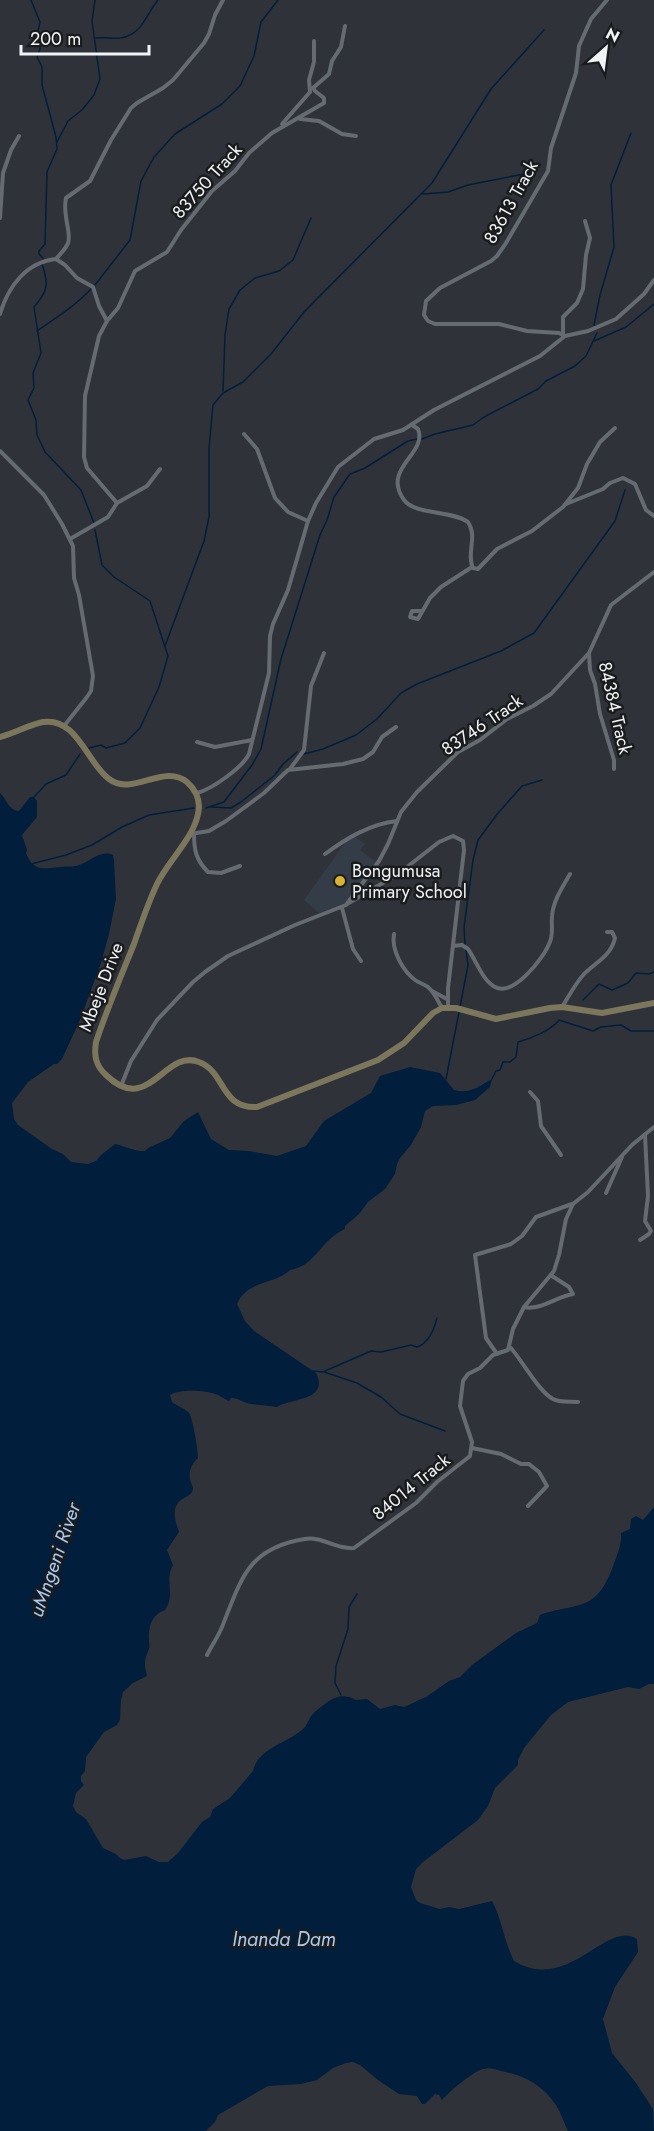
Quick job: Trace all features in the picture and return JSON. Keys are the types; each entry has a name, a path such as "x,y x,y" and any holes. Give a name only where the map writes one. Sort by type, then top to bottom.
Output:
{"street":[{"path":"0,314 9,291 16,282 34,265 56,259 68,243 65,219 66,198 90,181 131,108 173,80 204,43 223,0"},
{"name":"83613 Track","path":"564,336 527,331 499,324 435,324 428,321 423,309 426,301 440,288 491,261 506,243 549,168 551,148 576,73 579,46 591,19 607,0"},
{"path":"280,128 316,84 329,74 332,61 340,47 345,26"},
{"path":"312,91 309,80 314,62 314,41"},
{"name":"83750 Track","path":"117,503 87,468 84,457 84,408 99,336 107,321 118,308 135,271 166,252 212,191 235,171 259,143 324,103 324,98 312,91"},
{"path":"299,119 319,121 337,132 356,136"},
{"path":"0,218 3,173 19,136"},
{"path":"564,336 563,317 577,303 584,290 586,255 590,238 585,221"},
{"path":"56,259 77,278 93,287 107,321"},
{"path":"0,737 41,723 52,722 73,734 95,765 112,781 119,784 173,776 184,780 197,793 210,788 245,761 249,754 269,673 270,636 288,590 308,521 328,482 343,462 374,439 412,425 434,410 540,356 564,336 588,331 616,319 644,294 654,280"},
{"path":"412,425 418,429 419,440 417,448 403,463 398,476 402,497 413,507 451,514 468,522 473,536 472,567"},
{"path":"566,505 578,488 587,464 598,445 615,428"},
{"path":"244,434 257,449 275,498 288,512 308,521"},
{"path":"0,451 44,495 70,538 73,551 74,578 80,595 93,676 87,697 63,727"},
{"path":"70,538 104,520 117,503 147,486 160,470"},
{"path":"422,611 441,587 472,567 480,569 497,549 532,531 566,505 603,489 610,483 623,478 635,484 646,510 654,516"},
{"name":"83746 Track","path":"344,906 382,856 397,820 410,800 458,752 480,740 507,719 545,699 589,653 611,605 654,572"},
{"path":"240,866 221,873 208,872 194,850 192,834 209,831 264,794 290,769 304,750 311,686 324,653"},
{"name":"84384 Track","path":"589,653 590,670 614,760 614,769"},
{"path":"290,769 359,761 373,752 382,737 396,727"},
{"path":"197,742 215,747 252,740"},
{"name":"Mbeje Drive","path":"121,1086 106,1076 96,1062 94,1053 96,1042 158,883 192,834 198,817 197,793"},
{"path":"326,854 355,834 397,820"},
{"path":"456,837 463,841 464,850 453,946 445,1007 433,1013 404,1043 378,1060 257,1107 244,1107 232,1100 208,1067 196,1061 179,1061 145,1086 130,1088 121,1086 136,1053 158,1020 205,972 225,958 295,925 354,902 398,874 439,842 456,837"},
{"path":"453,946 462,945 468,949 493,986 502,989 513,986 531,970 547,949 552,938 553,909 570,874"},
{"path":"344,906 353,949 361,961"},
{"path":"562,1007 582,976 602,961 614,944 614,934 607,932"},
{"path":"394,934 395,951 405,969 415,980 447,999"},
{"path":"431,991 445,1007 496,1019 562,1007 602,1013 654,1003"},
{"path":"530,1092 538,1101 541,1126 561,1155"},
{"path":"497,1354 486,1338 475,1256 511,1244 522,1236 536,1217 573,1204 654,1127"},
{"path":"640,1240 651,1231 645,1221 648,1196 645,1135"},
{"path":"606,1193 623,1154"},
{"path":"573,1204 566,1219 560,1255 552,1276 524,1307 513,1329 510,1347 550,1397 560,1401 578,1402"},
{"path":"524,1307 537,1307 564,1295 573,1294 569,1287 552,1276"},
{"name":"84014 Track","path":"207,1655 219,1635 240,1580 257,1560 283,1545 305,1539 316,1539 345,1548 354,1548 421,1499 433,1485 470,1456 472,1448 461,1413 462,1387 468,1374 510,1347"},
{"path":"472,1448 501,1454 521,1464 529,1464 539,1472 547,1486 528,1506"}],"shaded area":[{"name":"Bongumusa Primary School","path":"354,836 365,844 360,850 376,862 347,903 319,913 304,900 347,840"}],"water":[{"name":"Inanda Dam","path":"0,793 10,806 19,811 30,797 34,797 37,801 37,817 22,835 26,853 32,864 40,868 76,866 104,854 113,855 114,860 116,899 109,934 80,1020 62,1059 28,1082 12,1103 14,1119 18,1125 63,1154 71,1162 88,1164 96,1161 115,1144 145,1151 170,1138 184,1121 198,1112 211,1139 229,1150 277,1156 306,1146 324,1121 371,1093 380,1076 410,1067 440,1073 454,1090 460,1091 474,1089 492,1079 490,1087 475,1100 456,1105 433,1106 425,1111 421,1127 411,1145 400,1158 395,1174 385,1189 368,1202 359,1214 345,1226 345,1229 330,1239 306,1263 278,1278 255,1286 242,1296 237,1304 245,1321 254,1331 316,1373 319,1382 318,1389 313,1394 277,1407 251,1404 234,1398 229,1401 205,1392 186,1391 170,1395 172,1402 191,1416 198,1458 190,1473 192,1492 180,1501 175,1511 179,1532 167,1550 173,1565 170,1576 170,1599 165,1610 154,1618 150,1626 149,1648 145,1662 147,1676 133,1683 123,1692 120,1720 117,1725 104,1732 86,1757 85,1771 81,1776 84,1785 76,1793 73,1806 76,1812 86,1819 103,1848 124,1860 146,1856 159,1862 168,1862 202,1822 210,1817 213,1809 230,1798 253,1771 261,1756 299,1732 314,1713 329,1701 346,1696 356,1700 367,1699 380,1709 395,1705 404,1707 460,1677 472,1665 516,1633 537,1623 540,1615 584,1604 592,1599 606,1583 620,1547 621,1533 630,1529 631,1519 636,1516 643,1520 654,1507 654,1684 639,1689 628,1687 568,1702 551,1715 524,1748 518,1765 495,1788 488,1806 478,1820 416,1869 411,1887 416,1900 440,1909 449,1907 459,1909 492,1901 514,1961 534,1969 552,1969 569,1963 612,1939 625,1936 637,1939 638,1952 615,1987 603,2019 612,2053 653,2109 654,2131 568,2131 556,2105 538,2086 518,2075 490,2068 473,2074 442,2100 439,2095 435,2094 425,2104 422,2104 417,2096 399,2094 353,2062 333,2068 317,2080 301,2084 268,2086 218,2115 206,2131 0,2131"}],"waterway":[{"path":"31,0 40,22 38,31 40,49 37,57 42,67 42,85 57,149 47,172 45,244 39,251 43,258"},
{"path":"57,142 68,121 82,110 94,95 100,79 92,21 95,0"},
{"path":"96,38 128,36 139,28 158,0"},
{"path":"95,285 130,240 141,181 154,157 175,134 222,104 240,86 254,56 261,22 278,0"},
{"path":"165,646 204,541 209,517 209,448 213,405 223,393 243,382 271,354 304,312 432,183 491,89 544,30"},
{"path":"594,325 614,247 611,185 631,133"},
{"path":"423,194 448,192 468,185 534,172"},
{"path":"223,391 225,335 229,309 240,290 255,278 279,271 293,260 311,218"},
{"path":"42,264 46,287 34,307 41,353 33,373 34,388 28,400 36,420 37,435 45,452 81,490 94,523"},
{"path":"37,331 91,289"},
{"path":"594,341 626,327 654,304"},
{"path":"422,439 473,425 538,389 546,381 575,366 586,356 597,333"},
{"path":"206,808 224,802 261,749 281,659 334,497 350,474 365,468 408,441 417,439"},
{"path":"304,754 323,749 356,735 377,719 401,693 417,684 501,651 534,633 615,521 625,490"},
{"path":"89,748 101,745 106,748 125,743 140,728 159,687 168,656 150,601 114,577 102,565 95,530"},
{"path":"211,807 231,808 241,802 275,775 283,764 297,752"},
{"path":"34,797 46,784 66,775 80,754"},
{"path":"465,945 464,927 478,840 522,786 542,780"},
{"path":"31,864 66,855 92,845 122,827 149,815 194,808"},
{"path":"460,1007 468,965 466,950"},
{"path":"583,1000 599,984 612,990 628,983 636,973 654,972"},
{"path":"446,1079 459,1012"},
{"path":"492,1079 496,1071 500,1070 503,1062 510,1062 516,1057 518,1042 546,1031 559,1020 593,1031 601,1027 621,1025 631,1031 654,1031"},
{"path":"325,1371 371,1351 381,1352 411,1345 417,1347 430,1336 437,1318"},
{"path":"313,1371 324,1372 357,1383 381,1397 400,1414 445,1431"},
{"path":"341,1695 335,1683 336,1666 348,1629 349,1607 357,1594"}],"place":[{"name":"Bongumusa Primary School","path":"340,881"}],"water label":[{"name":"uMngeni River","path":"55,1560"}]}
